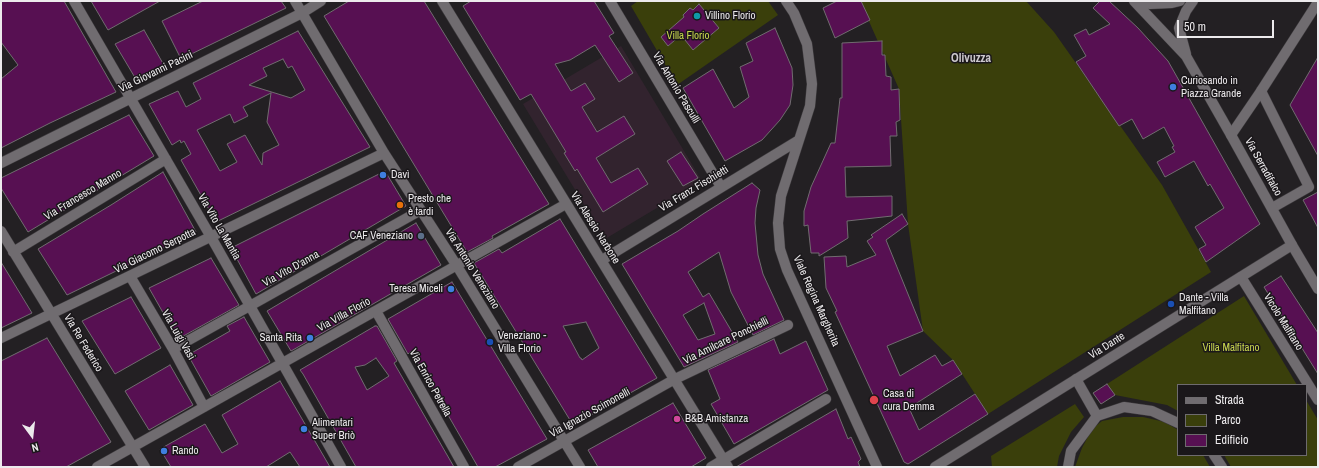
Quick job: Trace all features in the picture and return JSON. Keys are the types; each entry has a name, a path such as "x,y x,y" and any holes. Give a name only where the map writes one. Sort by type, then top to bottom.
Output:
{"street":[{"name":"Via Vito La Mantia","path":"74,1 211,237 340,467"},
{"name":"Via Antonio Veneziano","path":"295,1 384,153 457,266 580,467"},
{"name":"Via Giovanni Pacini","path":"1,163 302,13 321,1"},
{"name":"Via Alessio Narbone","path":"442,1 726,463"},
{"name":"Via Antonio Pasculli","path":"610,1 721,187"},
{"name":"Viale Regina Margherita","path":"786,1 794,14 807,44 812,84 810,106 781,196 778,223 780,249 787,270 877,467"},
{"path":"1134,1 1186,56"},
{"path":"1140,1 1150,4 1180,1"},
{"path":"1186,56 1180,28 1186,11 1194,1"},
{"path":"1231,135 1318,2"},
{"name":"Via Serradifalco","path":"1186,56 1292,245 1315,276 1318,289"},
{"path":"1261,91 1309,187 1272,208"},
{"name":"Via Franz Fischietti","path":"602,260 799,140"},
{"name":"Via Giacomo Serpotta","path":"1,338 384,153"},
{"name":"Via Francesco Manno","path":"14,252 166,159"},
{"name":"Via Villa Florio","path":"97,467 566,204"},
{"name":"Via Vito D'anna","path":"173,349 421,210"},
{"name":"Via Re Federico","path":"1,231 145,467"},
{"name":"Via Dante","path":"935,467 1292,245"},
{"name":"Via Luigi Vasi","path":"130,276 173,349 204,407"},
{"name":"Vicolo Malfitano","path":"1241,277 1318,400"},
{"name":"Via Enrico Petrella","path":"376,311 464,467"},
{"name":"Via Amilcare Ponchielli","path":"675,379 788,325"},
{"name":"Via Ignazio Scimonelli","path":"518,467 675,379"},
{"path":"1076,379 1097,416"},
{"path":"711,467 726,463 826,399"},
{"path":"1068,467 1071,451 1097,416 1124,407 1152,411 1177,423"},
{"path":"1215,456 1222,467"}],"shaded area":[{"path":"621,46 702,181 605,239 523,104"}],"green space":[{"name":"Villa Florio","path":"638,1 768,1 778,15 677,85 631,6"},
{"path":"860,1 1026,1 1054,32 1162,185 1211,272 988,414 953,360 923,331 908,224 899,89"},
{"name":"Villa Malfitano","path":"1244,296 1296,384 1177,384 1177,410 1167,405 1115,395 1107,384"},
{"path":"1307,402 1318,420 1318,467 1231,467 1225,456 1307,456"},
{"path":"1075,404 1084,417 1071,432 1059,456 1057,467 992,467 991,456"},
{"path":"1123,417 1143,417 1165,422 1177,429 1177,456 1204,456 1210,467 1075,467 1082,448 1092,429 1102,421"}],"building":[{"path":"1,1 64,1 116,92 1,148 1,79 18,65 1,42"},
{"path":"91,1 160,1 108,30"},
{"path":"203,1 281,1 286,8 181,59 162,21"},
{"path":"349,1 424,1 549,204 467,252 324,16"},
{"path":"471,1 594,1 614,33 609,36 633,73 619,82 595,45 570,60 555,64 571,91 585,83 595,99 582,107 597,132 624,116 635,134 596,158 611,183 638,168 648,184 603,212 577,169 575,171 564,153 566,152 531,94 520,100 463,6"},
{"path":"837,1 861,1 870,20 835,38 823,8"},
{"path":"1100,1 1109,1 1138,28 1168,61 1260,224 1206,262 1199,249 1206,245 1195,227 1224,208 1210,184 1208,186 1194,161 1165,177 1157,162 1175,152 1172,147 1174,146 1164,127 1143,139 1132,119 1119,126 1076,62 1086,56 1074,35 1086,29 1089,35 1110,24 1093,8"},
{"name":"Villino Florio","path":"699,4 719,28 693,50 681,35 668,46 661,37 684,17 683,15 690,8 693,10"},
{"path":"775,28 792,68 793,85 790,105 780,120 762,140 725,161 683,88 713,69 734,108 749,97 740,67 753,61 746,43"},
{"path":"144,30 165,67 137,81 115,44"},
{"path":"298,31 370,147 216,222 181,160 191,154 184,141 181,143 180,140 172,145 149,104 178,91 186,107 201,99 193,83","holes":["283,59 288,68 292,66 305,90 291,98 249,85 267,76 263,68","271,93 267,122 279,145 263,153 262,165 245,135 227,144 237,162 220,171 197,130 230,114 234,123 248,116 243,107"]},
{"path":"882,41 882,55 885,55 886,76 891,77 891,90 899,89 900,120 896,122 897,136 890,136 891,166 845,167 846,197 892,196 892,216 847,221 848,238 819,256 819,253 811,253 808,225 804,226 804,211 811,187 831,143 835,143 840,98 842,98 842,43"},
{"path":"1318,57 1318,156 1290,105"},
{"path":"129,115 154,156 28,232 1,188 1,178"},
{"path":"681,152 698,178 683,186 667,161"},
{"path":"385,171 406,206 256,294 231,248"},
{"path":"163,172 196,232 67,295 38,249"},
{"path":"752,183 760,190 756,208 755,223 758,255 763,274 784,320 753,335 731,292 719,252 688,272 703,297 709,293 738,342 684,367 622,264 678,231","holes":["704,303 715,334 698,340 683,315"]},
{"path":"1318,192 1318,228 1303,200"},
{"path":"902,214 908,224 886,240 923,331 887,346 900,376 935,355 942,366 953,360 962,374 909,408 919,430 975,394 988,414 908,464 904,462 835,312 837,311 826,288 824,257 846,256 847,267 876,255 867,241 873,237 871,235"},
{"path":"560,219 657,378 573,425 474,263 499,249 502,253","holes":["586,322 599,348 582,360 563,326"]},
{"path":"416,223 441,265 291,351 267,311"},
{"path":"211,258 239,305 178,339 149,288"},
{"path":"1,262 32,313 1,328"},
{"path":"1281,276 1318,333 1318,374 1264,287"},
{"path":"452,282 547,439 495,467 478,467 411,351 408,354 388,319"},
{"path":"131,297 161,348 115,374 82,321"},
{"path":"244,317 270,362 211,396 188,355 230,331 227,326"},
{"path":"377,326 397,361 394,363 454,467 356,467 300,370","holes":["376,358 389,376 367,390 355,367 365,365"]},
{"path":"47,338 111,442 66,467 1,467 1,361"},
{"path":"774,339 780,354 806,341 828,390 734,444 711,404 720,399 708,370"},
{"path":"170,365 193,405 149,430 125,391"},
{"path":"280,381 330,467 300,467 290,452 266,467 171,467 160,449 205,424 222,453 238,444 222,415"},
{"path":"1107,384 1115,395 1101,404 1093,393"},
{"path":"673,403 706,458 691,467 598,467 588,450"},
{"path":"836,409 848,439 851,437 861,459 858,462 860,467 736,467"}],"place":[{"name":"Villino Florio","path":"697,16"},
{"name":"Curiosando in Piazza Grande","path":"1173,87"},
{"name":"Davì","path":"383,175"},
{"name":"Presto che è tardi","path":"400,205"},
{"name":"CAF Veneziano","path":"421,236"},
{"name":"Teresa Miceli","path":"451,289"},
{"name":"Dante - Villa Malfitano","path":"1171,304"},
{"name":"Santa Rita","path":"310,338"},
{"name":"Veneziano - Villa Florio","path":"490,342"},
{"name":"Casa di cura Demma","path":"874,400"},
{"name":"B&B Amistanza","path":"677,419"},
{"name":"Alimentari Super Briò","path":"304,429"},
{"name":"Rando","path":"164,451"}],"district":[{"name":"Olivuzza","path":"971,59"}]}
